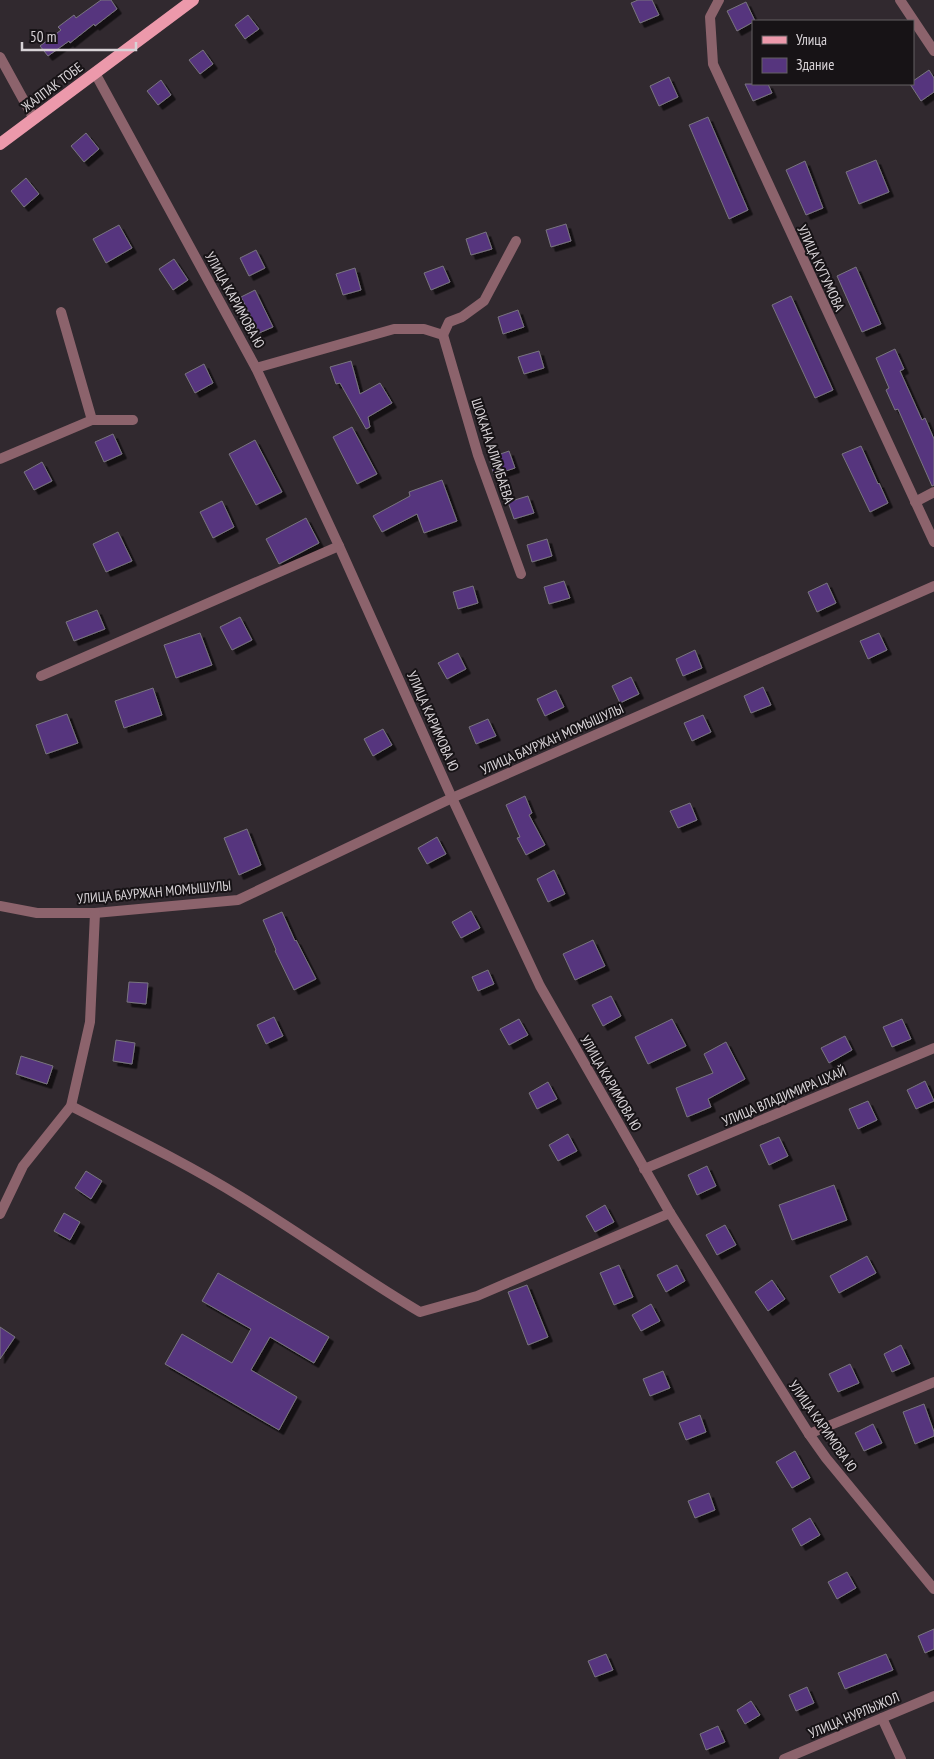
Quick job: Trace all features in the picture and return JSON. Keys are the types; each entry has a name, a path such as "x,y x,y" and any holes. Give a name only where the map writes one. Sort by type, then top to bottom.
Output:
{"main road":[{"name":"ЖАЛПАК ТОБЕ","path":"0,144 193,0"}],"street":[{"name":"УЛИЦА КУТУМОВА","path":"719,0 710,17 713,64 934,542"},
{"path":"900,0 913,20"},
{"path":"914,21 934,51"},
{"path":"0,56 34,119"},
{"name":"УЛИЦА КАРИМОВА Ю","path":"95,73 256,368 540,986 670,1213 809,1434 826,1458 934,1588"},
{"path":"256,368 394,329 424,329 443,334 449,322 462,316 484,301 516,241"},
{"path":"61,312 92,420"},
{"name":"ШОКАНА АЛИМБАЕВА","path":"443,334 478,455 521,574"},
{"path":"0,460 92,420 133,420"},
{"path":"915,502 934,492"},
{"path":"41,676 339,546"},
{"name":"УЛИЦА БАУРЖАН МОМЫШУЛЫ","path":"0,906 37,913 95,913 238,900 452,798 934,586"},
{"path":"0,1214 23,1166 70,1106 90,1022 95,913"},
{"name":"УЛИЦА ВЛАДИМИРА ЦХАЙ","path":"644,1168 934,1048"},
{"path":"70,1106 196,1170 243,1198 380,1289 420,1312 477,1296 670,1213"},
{"path":"809,1434 934,1382"},
{"name":"УЛИЦА НУРЛЫЖОЛ","path":"784,1759 934,1696"},
{"path":"882,1718 901,1759"}],"building":[{"path":"101,0 111,0 117,9 95,26 94,24 70,43 69,41 48,56 40,46 61,30 58,27 74,15 76,18"},
{"path":"638,0 652,0 659,15 640,23 631,3"},
{"path":"746,2 755,20 737,31 727,11"},
{"path":"248,15 259,29 245,39 235,25"},
{"path":"203,50 213,64 200,74 189,60"},
{"path":"929,70 934,78 934,92 921,101 911,85 914,85 914,80"},
{"path":"669,77 678,97 659,106 650,86"},
{"path":"161,80 171,95 158,105 147,91"},
{"path":"745,84 768,85 772,93 753,101"},
{"path":"708,117 748,210 729,219 689,125"},
{"path":"86,133 99,149 84,162 71,146"},
{"path":"876,160 889,192 859,204 846,172"},
{"path":"805,161 823,208 806,215 786,170"},
{"path":"26,178 39,194 24,207 11,191"},
{"path":"566,224 571,241 551,247 546,230"},
{"path":"119,225 132,248 106,263 93,239"},
{"path":"486,232 492,249 471,255 466,239"},
{"path":"256,250 265,268 249,276 240,258"},
{"path":"174,259 188,280 173,290 159,269"},
{"path":"443,266 450,282 431,290 424,273"},
{"path":"856,267 881,324 862,332 837,276"},
{"path":"355,268 361,290 343,295 336,274"},
{"path":"255,290 273,327 259,333 241,297"},
{"path":"791,296 833,390 815,398 772,305"},
{"path":"518,310 524,327 503,334 498,317"},
{"path":"895,349 904,369 900,371 922,420 925,418 934,439 934,485 932,486 898,409 895,410 886,390 889,388 876,358"},
{"path":"539,351 544,368 524,374 518,357"},
{"path":"351,361 360,394 380,383 392,403 368,417 370,427 366,429 340,383 336,384 330,367"},
{"path":"204,364 213,383 195,393 185,374"},
{"path":"352,427 377,474 357,484 333,437"},
{"path":"113,434 122,454 104,462 95,442"},
{"path":"255,440 282,492 256,505 229,454"},
{"path":"861,446 888,503 870,512 842,454"},
{"path":"509,451 515,468 494,475 489,458"},
{"path":"42,462 52,481 34,490 24,472"},
{"path":"442,480 457,521 424,533 417,514 382,532 373,516 410,496 409,492"},
{"path":"528,496 534,513 514,519 508,502"},
{"path":"222,501 234,527 213,538 200,512"},
{"path":"306,518 319,543 279,564 266,539"},
{"path":"118,532 132,561 106,572 93,544"},
{"path":"547,539 552,556 532,562 527,545"},
{"path":"564,581 570,598 549,604 544,587"},
{"path":"827,583 836,603 817,612 808,592"},
{"path":"473,586 478,603 458,609 453,592"},
{"path":"97,610 105,629 74,641 66,622"},
{"path":"240,617 252,640 232,650 220,627"},
{"path":"200,633 212,665 176,678 164,645"},
{"path":"879,633 887,650 868,659 860,641"},
{"path":"695,650 702,668 683,676 676,659"},
{"path":"458,653 466,669 447,679 438,663"},
{"path":"631,677 639,694 620,703 612,686"},
{"path":"763,687 771,705 751,713 744,696"},
{"path":"153,688 162,715 124,728 115,701"},
{"path":"556,690 564,707 545,716 537,699"},
{"path":"67,714 78,743 46,754 36,725"},
{"path":"703,715 711,732 692,741 684,723"},
{"path":"488,719 496,736 476,744 469,727"},
{"path":"383,729 392,745 373,756 364,739"},
{"path":"525,796 532,813 529,815 545,845 526,855 517,838 520,837 506,805"},
{"path":"690,803 697,820 678,828 670,811"},
{"path":"247,829 261,865 239,875 224,838"},
{"path":"437,837 446,854 427,864 418,848"},
{"path":"554,870 565,894 548,902 537,879"},
{"path":"471,911 480,928 461,938 452,922"},
{"path":"282,912 295,941 316,979 294,990 275,951 263,920"},
{"path":"593,940 605,966 575,980 563,954"},
{"path":"488,970 494,984 478,991 472,977"},
{"path":"129,982 148,983 146,1004 127,1002"},
{"path":"611,996 621,1016 603,1026 592,1005"},
{"path":"274,1017 283,1036 266,1044 257,1025"},
{"path":"519,1019 528,1035 509,1045 500,1029"},
{"path":"672,1019 686,1046 648,1064 635,1037"},
{"path":"902,1019 911,1039 892,1047 883,1027"},
{"path":"845,1036 852,1050 829,1063 821,1048"},
{"path":"116,1040 135,1043 132,1064 113,1061"},
{"path":"726,1042 745,1079 708,1099 711,1107 687,1117 676,1088 713,1073 704,1054"},
{"path":"21,1056 53,1066 47,1084 16,1074"},
{"path":"925,1081 934,1101 916,1109 907,1090"},
{"path":"548,1082 557,1099 537,1109 529,1093"},
{"path":"868,1101 877,1120 858,1129 849,1109"},
{"path":"568,1134 577,1151 558,1161 549,1145"},
{"path":"779,1137 788,1156 769,1165 760,1145"},
{"path":"707,1166 716,1186 697,1195 688,1175"},
{"path":"86,1171 102,1181 91,1199 75,1188"},
{"path":"834,1185 847,1220 792,1240 779,1205"},
{"path":"605,1205 614,1222 595,1232 586,1216"},
{"path":"64,1213 80,1222 70,1240 54,1231"},
{"path":"725,1225 736,1245 717,1255 706,1235"},
{"path":"867,1256 876,1273 839,1293 830,1276"},
{"path":"619,1265 633,1297 614,1305 600,1273"},
{"path":"677,1265 685,1281 666,1292 657,1275"},
{"path":"218,1273 329,1337 314,1363 270,1337 251,1370 297,1397 279,1430 165,1364 182,1334 232,1363 251,1329 202,1301"},
{"path":"772,1280 785,1299 768,1311 755,1292"},
{"path":"527,1285 548,1337 528,1345 508,1292"},
{"path":"651,1304 660,1321 641,1331 632,1315"},
{"path":"0,1327 15,1337 0,1359"},
{"path":"901,1345 910,1364 892,1372 884,1354"},
{"path":"850,1364 859,1383 838,1392 829,1374"},
{"path":"663,1371 670,1388 650,1396 643,1379"},
{"path":"924,1404 934,1436 915,1444 903,1412"},
{"path":"700,1415 706,1432 686,1440 679,1423"},
{"path":"873,1424 882,1443 864,1451 855,1433"},
{"path":"795,1451 810,1478 792,1488 776,1462"},
{"path":"709,1493 715,1510 695,1518 688,1501"},
{"path":"810,1518 820,1535 801,1546 792,1529"},
{"path":"847,1572 856,1588 837,1599 828,1582"},
{"path":"934,1629 934,1649 925,1653 918,1636"},
{"path":"606,1654 613,1670 595,1677 588,1661"},
{"path":"886,1654 893,1670 845,1689 838,1673"},
{"path":"807,1687 814,1703 796,1711 789,1695"},
{"path":"751,1701 760,1715 745,1724 737,1710"},
{"path":"718,1726 725,1742 706,1750 700,1734"}]}
